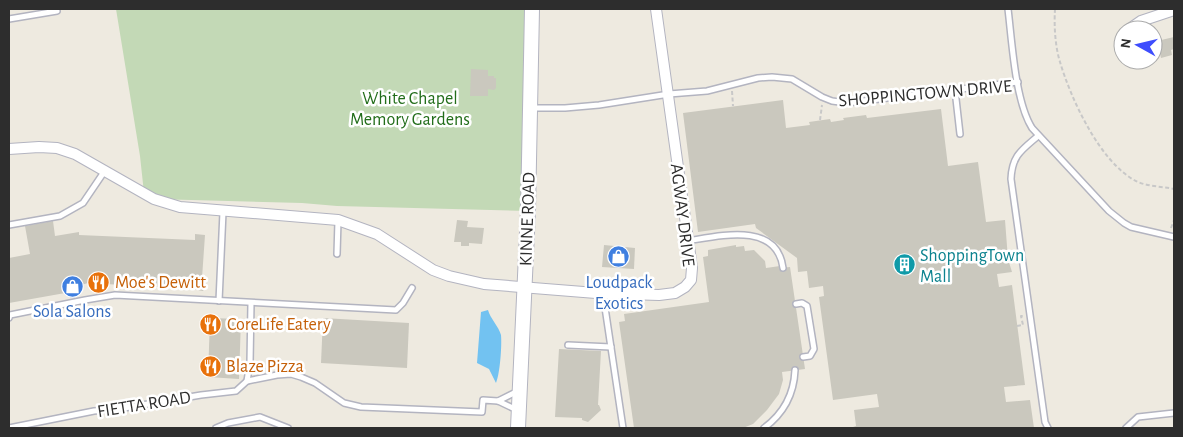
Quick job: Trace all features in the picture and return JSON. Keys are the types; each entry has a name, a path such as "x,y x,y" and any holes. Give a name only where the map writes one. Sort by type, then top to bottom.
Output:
{"street":[{"name":"KINNE ROAD","path":"518,428 532,9"},
{"name":"AGWAY DRIVE","path":"9,150 39,147 56,148 75,154 104,172 165,203 180,207 338,220 377,234 433,270 449,276 484,284 603,294 659,296 674,293 683,289 691,280 692,268 656,9"},
{"path":"1144,20 1174,10"}],"lane":[{"path":"1008,9 1018,82"},
{"path":"9,19 57,11"},
{"name":"SHOPPINGTOWN DRIVE","path":"530,108 599,106 669,94 707,91 758,78 785,77 800,83 822,98 847,103 1018,82 1026,118 1038,136 1109,211 1131,227 1172,236"},
{"path":"955,90 960,134"},
{"path":"1038,136 1015,158 1012,165 1011,179 1043,413 1048,428"},
{"path":"9,225 60,216 82,203 104,172"},
{"path":"219,301 223,212"},
{"path":"338,220 338,254"},
{"path":"688,241 739,233 754,236 763,239 775,248 782,257 783,268"},
{"path":"9,318 10,315 115,296 396,310 403,303 412,288"},
{"path":"603,294 623,428"},
{"path":"247,381 250,363 251,303"},
{"path":"796,304 802,303 807,306 813,340 813,353 810,356 803,357"},
{"path":"568,345 611,347"},
{"path":"764,428 784,408 794,382 795,370"},
{"name":"FIETTA ROAD","path":"9,428 94,411 236,390 247,381 276,375 296,376 315,383 344,403 361,407 482,412 483,400 498,401"},
{"path":"498,401 520,390"},
{"path":"498,401 519,410"},
{"path":"1126,428 1138,418 1174,413"},
{"path":"216,428 228,423 260,417 288,428"}],"path":[{"path":"1055,9 1054,18 1059,60 1082,114 1103,151 1121,171 1134,180 1174,189"},
{"path":"732,85 733,106"},
{"path":"820,120 822,98"},
{"path":"1172,236 1172,223 1174,220"}],"green space":[{"name":"White Chapel Memory Gardens","path":"116,9 532,9 528,211 154,199 144,193 140,156"}],"water":[{"path":"488,310 501,335 499,373 496,383 489,369 477,363 481,312"}],"building":[{"path":"1174,37 1174,49 1171,50 1172,55 1163,57 1163,40"},
{"path":"471,69 488,70 488,76 496,78 496,88 494,90 488,89 488,96 470,96"},
{"name":"ShoppingTown Mall","path":"783,100 786,128 810,125 809,122 830,119 831,122 844,120 843,118 866,115 867,118 941,109 948,166 978,162 986,222 1005,220 1008,259 1012,272 997,274 999,287 1012,285 1025,385 1004,387 1006,402 1030,400 1034,428 850,428 856,426 854,410 879,407 877,394 833,400 819,297 824,296 823,286 809,288 807,271 798,272 797,258 756,228 755,224 698,232 683,113"},
{"path":"457,220 468,221 467,227 484,228 482,244 469,243 469,246 461,246 461,242 454,242"},
{"path":"53,221 55,236 79,232 79,235 195,240 195,234 205,235 202,278 205,280 204,290 88,283 81,285 82,290 9,303 9,258 30,254 25,226"},
{"name":"Loudpack Exotics","path":"604,245 635,248 634,269 602,267"},
{"path":"736,245 736,247 744,246 745,251 754,250 765,261 766,268 790,267 805,369 782,372 783,380 779,394 753,424 743,428 634,428 619,322 625,321 624,314 709,302 703,257 708,256 708,250"},
{"path":"210,318 241,319 239,379 208,377"},
{"path":"323,318 409,323 407,368 321,363"},
{"path":"559,349 601,351 598,405 601,410 588,422 582,420 582,418 555,417"}],"place":[{"name":"Loudpack Exotics","path":"619,257"},
{"name":"ShoppingTown Mall","path":"904,265"},
{"name":"Moe's Dewitt","path":"99,282"},
{"name":"Sola Salons","path":"72,286"},
{"name":"CoreLife Eatery","path":"211,324"},
{"name":"Blaze Pizza","path":"210,366"}]}
